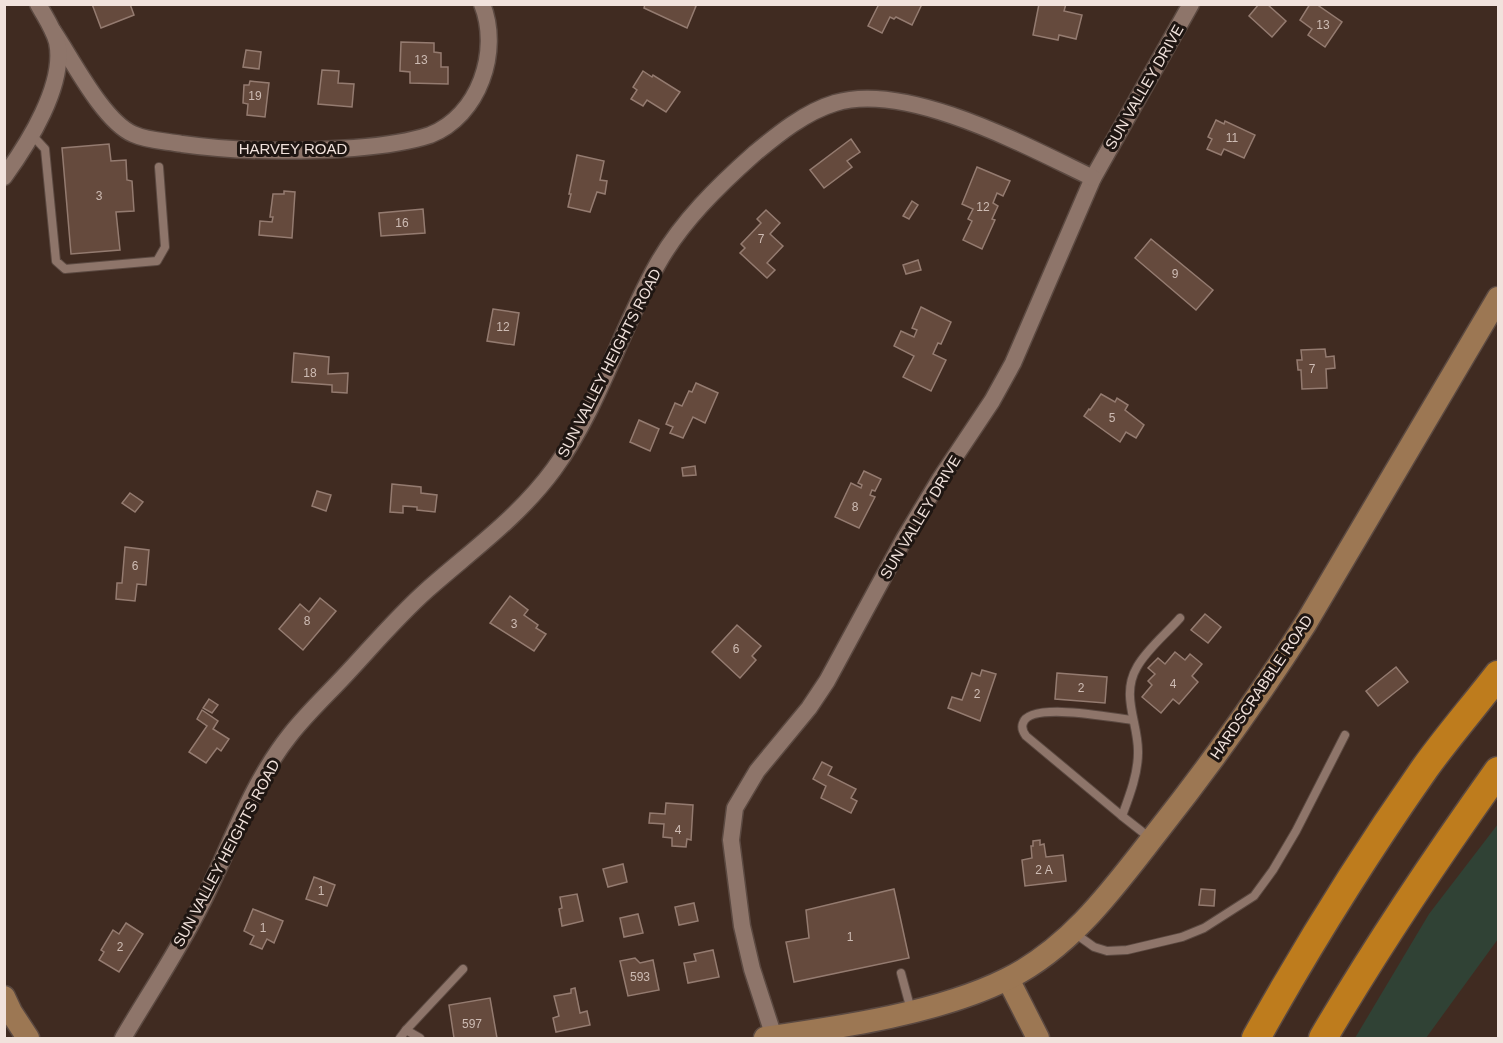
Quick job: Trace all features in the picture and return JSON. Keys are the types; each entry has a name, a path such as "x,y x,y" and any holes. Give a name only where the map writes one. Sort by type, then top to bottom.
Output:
{"highway":[{"path":"1256,1038 1352,875 1427,766 1498,675"},
{"path":"1323,1038 1367,964 1498,771"}],"main road":[{"name":"HARDSCRABBLE ROAD","path":"770,1038 911,1011 976,993 1008,979 1035,963 1073,931 1111,891 1152,839 1247,712 1288,652 1498,298"},
{"path":"1008,979 1038,1038"},
{"path":"4,996 11,1012 28,1038"}],"street":[{"name":"HARVEY ROAD","path":"38,7 103,108 117,124 132,134 151,139 241,149 331,150 410,140 432,134 449,124 478,90 485,69 489,39 482,4"},
{"name":"SUN VALLEY DRIVE","path":"770,1038 742,926 731,840 735,808 757,771 809,708 827,681 904,539 940,478 992,401 1013,363 1093,178 1191,4"},
{"path":"4,177 32,135 48,99 58,57 53,31"},
{"name":"SUN VALLEY HEIGHTS ROAD","path":"123,1038 200,907 254,792 289,736 394,622 424,593 507,522 536,493 558,464 580,426 658,264 679,232 734,171 790,127 815,111 838,102 862,100 890,101 964,119 1002,134 1093,178"}],"lane":[{"path":"32,135 45,149 56,261 65,269 157,261 165,247 159,167"},
{"path":"1122,816 1138,756 1129,687 1137,668 1180,618"},
{"path":"1133,720 1051,711 1032,714 1023,723 1023,732 1152,839"},
{"path":"1073,931 1094,947 1107,951 1126,950 1182,938 1204,928 1254,896 1273,870 1296,831 1345,735"},
{"path":"400,1038 463,969"},
{"path":"901,973 911,1011"},
{"path":"406,1030 420,1038"}],"green space":[{"path":"1498,824 1498,939 1426,1038 1355,1038 1429,914"}],"building":[{"path":"92,4 130,4 134,15 101,28"},
{"path":"645,4 692,4 696,6 687,28 644,8"},
{"path":"879,4 922,4 912,25 896,17 894,19 890,17 882,33 868,26"},
{"path":"1039,4 1066,4 1064,11 1082,15 1076,39 1059,35 1058,40 1033,35"},
{"path":"1259,4 1267,4 1286,21 1272,37 1249,16"},
{"path":"1310,4 1316,4 1342,22 1325,47 1308,35 1312,29 1300,20"},
{"path":"401,42 434,43 434,52 441,53 441,67 448,67 448,84 410,83 410,72 400,71"},
{"path":"246,50 261,52 259,69 243,67"},
{"path":"322,70 339,71 338,83 354,84 352,107 318,104"},
{"path":"643,71 680,92 666,112 647,100 643,106 631,99 637,90 633,87"},
{"path":"250,81 269,83 265,117 247,115 248,104 243,103 244,85 249,85"},
{"path":"1216,120 1224,124 1225,121 1255,135 1244,158 1224,149 1221,155 1207,149 1212,139 1208,137"},
{"path":"851,139 860,152 847,161 852,167 824,188 810,170"},
{"path":"109,144 111,161 126,160 127,180 132,181 134,211 116,212 120,250 71,254 62,148"},
{"path":"577,155 604,161 600,180 607,181 605,194 597,192 590,212 568,207"},
{"path":"977,167 1010,181 1003,196 997,193 993,203 998,206 992,219 995,220 982,249 963,240 972,221 968,219 973,209 962,204"},
{"path":"284,191 295,192 292,238 259,235 260,221 272,222 273,217 270,217 273,194 284,194"},
{"path":"912,201 918,205 909,219 903,216"},
{"path":"423,209 425,233 381,236 379,213"},
{"path":"766,210 780,223 770,234 783,246 767,263 775,270 767,278 740,253 745,248 741,244 761,223 757,219"},
{"path":"1151,239 1213,290 1196,310 1135,258"},
{"path":"918,260 921,270 906,274 903,265"},
{"path":"921,307 951,322 941,344 938,343 933,354 946,360 931,391 903,377 914,356 894,346 901,331 914,337 917,330 912,328"},
{"path":"493,309 519,313 514,345 487,341"},
{"path":"1325,349 1326,357 1334,356 1335,368 1326,369 1327,388 1302,389 1301,370 1298,370 1297,360 1302,360 1301,350"},
{"path":"294,353 329,357 328,374 348,373 347,393 332,392 332,385 292,382"},
{"path":"696,383 718,393 705,423 693,417 683,438 670,433 673,427 666,424 675,403 682,406 689,391 692,392"},
{"path":"1101,394 1115,402 1117,398 1128,405 1125,410 1144,425 1136,438 1126,432 1120,442 1084,416"},
{"path":"639,420 659,429 650,451 630,442"},
{"path":"695,466 696,475 683,476 682,468"},
{"path":"864,471 881,479 875,491 872,490 870,495 875,497 859,528 835,517 851,483 861,488 862,485 858,483"},
{"path":"392,484 421,487 421,493 437,495 435,512 403,506 403,513 390,512"},
{"path":"317,491 331,495 326,511 312,506"},
{"path":"130,493 143,502 135,512 122,503"},
{"path":"125,547 149,550 146,585 137,584 135,601 116,599 117,583 122,583"},
{"path":"510,596 528,610 524,615 538,625 536,628 546,634 534,651 490,623"},
{"path":"320,598 336,611 303,650 279,629 300,604 309,612"},
{"path":"1205,614 1221,627 1208,643 1191,630"},
{"path":"737,625 761,646 752,656 756,660 740,678 712,652"},
{"path":"1175,652 1185,660 1190,654 1202,664 1192,676 1198,682 1179,704 1173,699 1161,713 1142,697 1152,685 1148,681 1155,674 1148,668 1158,658 1165,664"},
{"path":"1396,667 1408,682 1378,706 1366,691"},
{"path":"982,670 996,674 980,721 948,708 952,697 962,700 972,673 980,676"},
{"path":"1057,673 1107,677 1105,703 1055,699"},
{"path":"209,699 218,705 212,713 203,708"},
{"path":"202,710 218,721 213,729 229,739 221,751 217,748 206,763 189,752 207,726 197,719"},
{"path":"822,762 832,767 828,775 856,789 851,798 857,801 851,813 821,798 826,786 813,779"},
{"path":"666,803 693,805 691,840 687,839 686,847 672,846 672,838 663,837 664,824 649,823 650,813 665,814"},
{"path":"1040,840 1040,845 1044,844 1046,857 1063,855 1066,881 1025,886 1022,860 1032,858 1033,841"},
{"path":"623,864 627,882 608,887 603,869"},
{"path":"314,877 335,885 327,906 306,899"},
{"path":"894,889 909,958 794,982 786,942 809,938 806,910"},
{"path":"1201,889 1215,890 1214,906 1199,905"},
{"path":"577,894 583,921 562,926 559,909 562,908 560,897"},
{"path":"694,903 698,921 679,925 675,907"},
{"path":"253,909 283,921 274,943 267,939 262,949 250,944 254,936 244,931"},
{"path":"638,914 643,933 624,937 620,918"},
{"path":"126,923 143,934 119,972 99,960 104,952 101,950 113,930 119,934"},
{"path":"713,950 719,977 688,983 684,963 696,961 694,954"},
{"path":"635,958 640,963 653,960 659,990 628,996 620,961"},
{"path":"575,988 580,1013 587,1011 590,1025 556,1032 553,1018 559,1016 554,996 571,993 571,989"},
{"path":"490,998 497,1038 454,1038 449,1005"}]}
